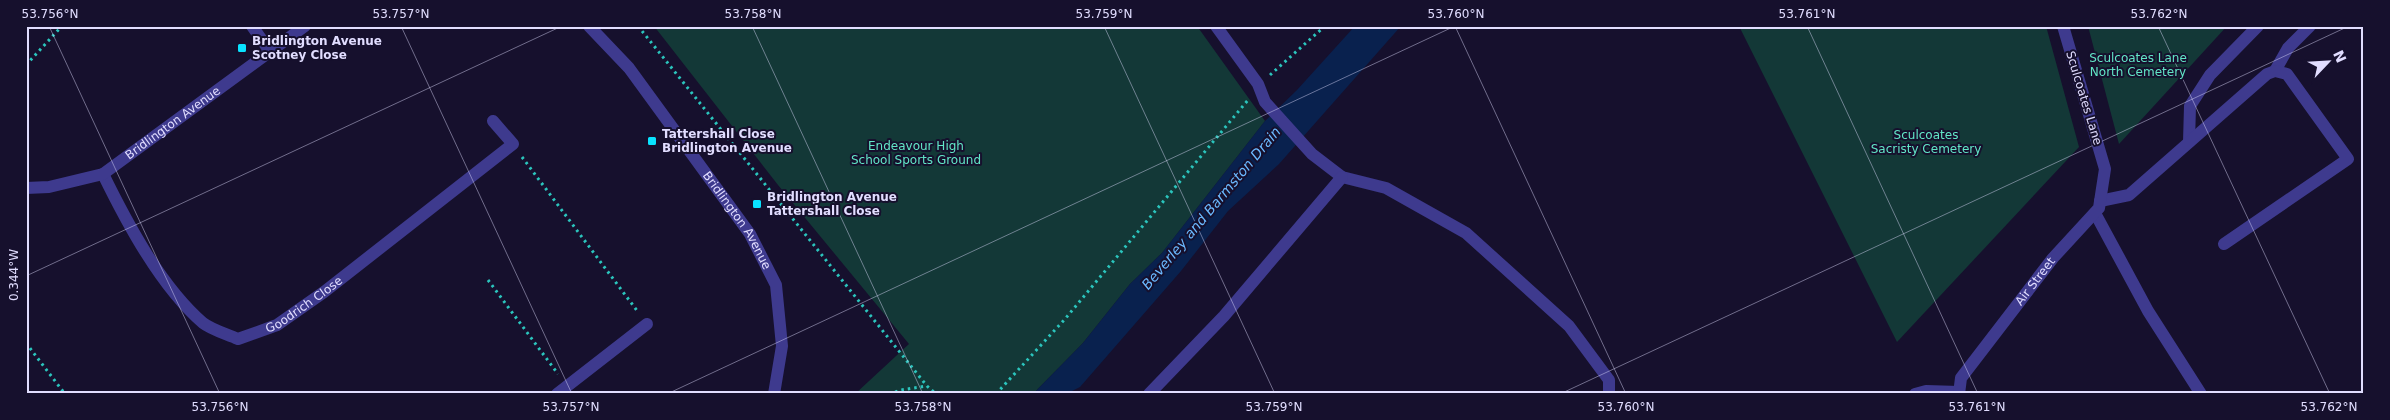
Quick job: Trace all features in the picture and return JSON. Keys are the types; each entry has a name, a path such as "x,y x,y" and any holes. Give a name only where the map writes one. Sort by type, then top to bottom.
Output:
{"street":[{"path":"252,26 271,53"},
{"name":"Bridlington Avenue","path":"26,188 49,186 103,174 271,53 305,26"},
{"name":"Bridlington Avenue","path":"589,26 629,68 750,234 776,286 782,346 774,394"},
{"path":"1216,26 1258,84 1265,102 1312,154 1342,177 1386,188 1466,232 1570,326 1609,380 1609,394"},
{"name":"Sculcoates Lane","path":"2063,26 2105,169"},
{"path":"2189,142 2190,106 2210,75 2258,26"},
{"path":"2275,71 2288,48 2310,26"},
{"path":"2100,201 2129,195 2267,74 2275,71 2287,74 2348,159 2224,244"},
{"path":"493,121 512,144"},
{"name":"Goodrich Close","path":"103,174 126,222 166,282 204,324 238,339 278,326 512,144"},
{"name":"Air Street","path":"1959,393 1961,378 2053,258 2099,208 2105,169"},
{"path":"1149,394 1224,316 1342,177"},
{"path":"2095,213 2148,311 2200,394"},
{"path":"562,390 647,324"},
{"path":"1915,394 1926,391 1959,393"}],"path":[{"path":"26,65 62,26"},
{"path":"638,26 927,386 936,394"},
{"path":"996,394 1090,289 1244,107 1258,84 1281,68 1325,26"},
{"path":"512,144 647,324"},
{"path":"488,280 562,390"},
{"path":"26,343 64,394"},
{"path":"889,394 900,390 927,386"}],"green space":[{"name":"Endeavour High School Sports Ground","path":"654,26 1197,26 1265,121 1162,253 1130,284 1083,343 1033,394 855,394 909,344 778,185"},
{"name":"Sculcoates Sacristy Cemetery","path":"1739,26 2046,26 2079,147 1897,342"},
{"name":"Sculcoates Lane North Cemetery","path":"2088,26 2227,26 2119,144"}],"water":[{"name":"Beverley and Barmston Drain","path":"1355,26 1401,26 1279,164 1228,211 1181,271 1080,387 1066,394 1033,394 1083,343 1130,284 1162,253 1265,121 1297,90"}],"place":[{"name":"Bridlington Avenue Scotney Close","path":"242,48"},
{"name":"Tattershall Close Bridlington Avenue","path":"652,141"},
{"name":"Bridlington Avenue Tattershall Close","path":"757,204"}]}
